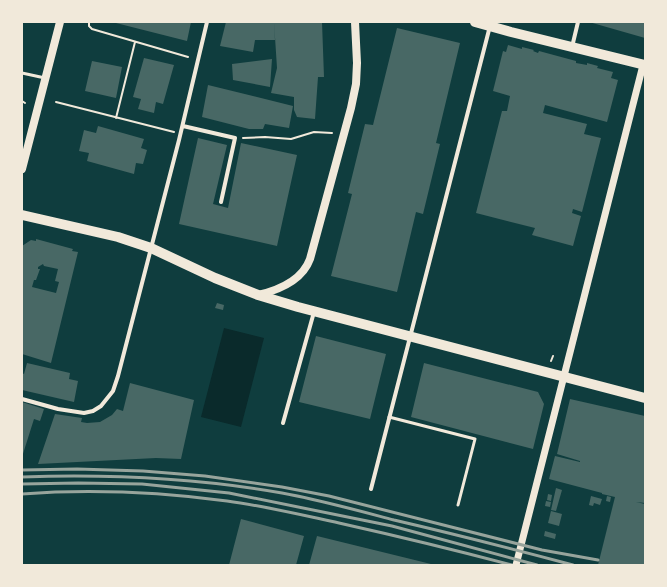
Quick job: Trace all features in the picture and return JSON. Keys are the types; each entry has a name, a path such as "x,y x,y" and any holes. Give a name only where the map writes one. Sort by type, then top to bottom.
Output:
{"main road":[{"path":"22,169 60,22"},
{"path":"258,295 282,287 294,280 303,272 310,259 352,108 356,84 357,64 355,22"},
{"path":"475,22 644,65"},
{"path":"22,215 118,237 151,248 215,278 258,295 563,378 645,398"}],"street":[{"path":"22,399 84,413 93,411 101,406 113,391 181,134 207,22"},
{"path":"572,47 578,22"},
{"path":"371,489 490,26"},
{"path":"516,565 644,65"},
{"path":"183,126 235,138 221,202"},
{"path":"284,423 314,311"}],"lane":[{"path":"22,73 45,78"},
{"path":"389,417 475,439 458,505"}],"path":[{"path":"89,22 89,26 92,29 188,57"},
{"path":"116,118 135,42"},
{"path":"56,102 181,134"},
{"path":"235,138 291,138 314,132 332,134"},
{"path":"551,361 553,356"}],"water":[{"path":"224,328 264,338 241,427 201,417"}],"building":[{"path":"112,22 191,22 187,41"},
{"path":"226,22 274,22 275,40 255,40 253,52 220,46"},
{"path":"274,22 322,22 324,77 318,77 315,119 297,117 294,110 294,97 271,93 277,68"},
{"path":"589,22 645,22 645,38"},
{"path":"397,28 460,43 436,143 440,144 423,214 416,212 397,292 331,276 352,194 348,193 365,124 373,125"},
{"path":"508,45 522,49 522,47 534,50 533,51 538,53 539,51 576,61 576,63 587,65 587,63 598,66 597,68 613,72 611,78 618,80 607,122 545,105 543,113 587,124 584,134 601,138 582,212 573,209 572,213 581,216 573,246 532,235 535,228 476,213 502,111 507,111 510,96 493,91 503,51 506,52"},
{"path":"144,58 174,65 163,104 156,102 154,113 138,109 141,99 133,97"},
{"path":"272,59 270,87 233,80 232,64"},
{"path":"92,61 122,67 116,98 85,91"},
{"path":"208,85 293,106 289,128 265,124 263,129 249,129 202,117"},
{"path":"98,126 144,139 141,148 147,150 143,164 136,163 134,174 87,161 89,153 79,151 84,130 96,133"},
{"path":"198,138 227,145 213,204 228,208 241,143 297,155 277,246 179,224"},
{"path":"36,239 73,249 72,251 78,252 51,363 22,354 22,246 31,240 36,241","holes":["43,264 44,266 58,269 55,281 59,282 56,293 32,287 40,269 38,269 38,267"]},
{"path":"217,303 224,305 223,310 215,308"},
{"path":"316,336 386,354 370,419 299,402"},
{"path":"27,363 70,373 69,379 78,381 74,402 22,390 22,373 24,374"},
{"path":"424,363 538,392 544,404 533,449 411,417"},
{"path":"130,383 194,400 181,459 156,458 38,464 55,414 82,418 81,422 100,422 112,415 117,409 123,411"},
{"path":"570,399 645,416 645,503 636,502 645,504 645,565 598,565 615,497 549,479 555,456 580,462 557,454"},
{"path":"22,402 44,409 40,421 34,419 22,457"},
{"path":"556,488 562,490 556,511 551,510"},
{"path":"548,494 552,495 551,501 547,500"},
{"path":"591,496 602,499 600,505 594,503 593,506 589,505"},
{"path":"607,496 611,497 610,502 606,501"},
{"path":"546,501 551,502 550,507 545,506"},
{"path":"551,511 562,514 559,526 548,523"},
{"path":"241,519 304,536 296,565 229,565"},
{"path":"545,531 556,534 555,539 544,536"},
{"path":"317,536 431,564 431,565 309,565"}],"railway":[{"path":"22,470 77,469 143,471 205,476 282,487 329,496 542,550 598,560"},
{"path":"22,477 87,476 152,478 217,484 282,493 338,505 573,565"},
{"path":"22,484 142,484 229,493 392,526 537,565"},
{"path":"22,494 48,492 124,492 176,495 241,503 361,528 512,565"}]}
